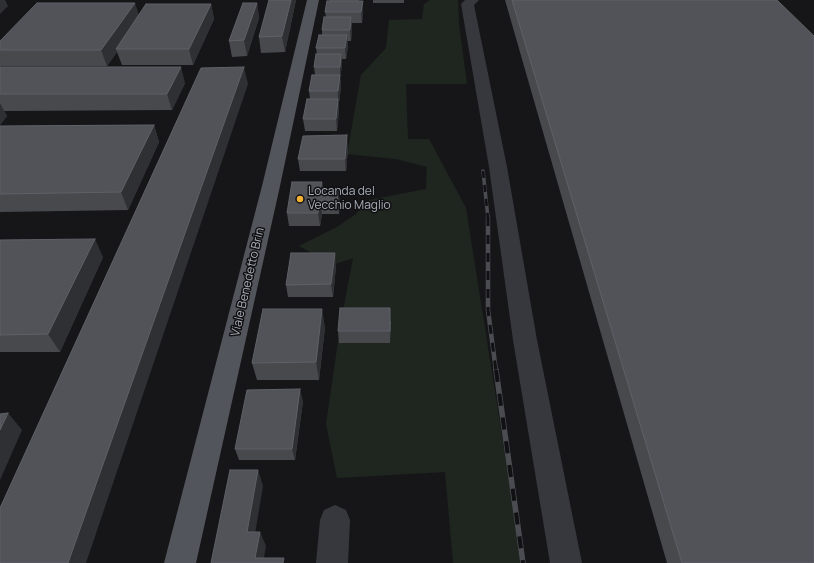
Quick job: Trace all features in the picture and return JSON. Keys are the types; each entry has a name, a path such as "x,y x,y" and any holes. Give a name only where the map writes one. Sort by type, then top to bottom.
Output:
{"main road":[{"name":"Viale Benedetto Brin","path":"180,563 271,186 313,0"}],"street":[{"path":"473,0 467,4 498,167 524,340 566,563"},
{"path":"332,563 335,520"}],"shaded area":[{"path":"430,0 458,0 459,24 467,84 406,84 408,139 429,139 466,208 522,563 453,563 445,472 337,478 326,424 341,321 353,258 332,265 299,246 335,228 355,215 369,200 426,189 427,167 396,159 347,154 361,75 386,48 389,20 422,19 424,4"}],"building":[{"path":"269,0 291,0 282,36 259,37"},
{"path":"512,0 777,0 814,36 814,563 682,563"},
{"path":"327,1 363,1 361,12 325,12"},
{"path":"37,3 135,3 101,50 0,50 0,41"},
{"path":"243,3 257,3 244,40 229,41"},
{"path":"146,4 211,4 189,49 116,49"},
{"path":"324,17 351,17 350,30 322,30"},
{"path":"319,35 347,35 345,48 316,48"},
{"path":"316,54 341,54 340,67 314,67"},
{"path":"0,67 181,67 167,94 0,94"},
{"path":"244,67 68,563 0,563 0,508 201,68"},
{"path":"312,75 340,75 338,91 309,91"},
{"path":"307,99 338,99 336,119 303,119"},
{"path":"154,125 121,192 0,194 0,126"},
{"path":"347,135 345,159 298,159 303,136"},
{"path":"292,182 322,182 320,190 338,190 337,201 320,201 318,213 287,213"},
{"path":"95,239 48,334 0,335 0,240"},
{"path":"291,253 335,253 331,284 286,285"},
{"path":"340,308 390,308 390,331 338,331"},
{"path":"263,309 322,309 316,362 252,363"},
{"path":"300,389 292,449 235,449 247,390"},
{"path":"8,413 0,430 0,414"},
{"path":"230,470 258,470 247,532 260,532 255,558 284,558 283,563 211,563"}],"railway":[{"path":"483,171 488,218"},
{"path":"488,218 488,310 496,371"},
{"path":"496,370 523,563"}],"place":[{"name":"Locanda del Vecchio Maglio","path":"300,199"}]}
